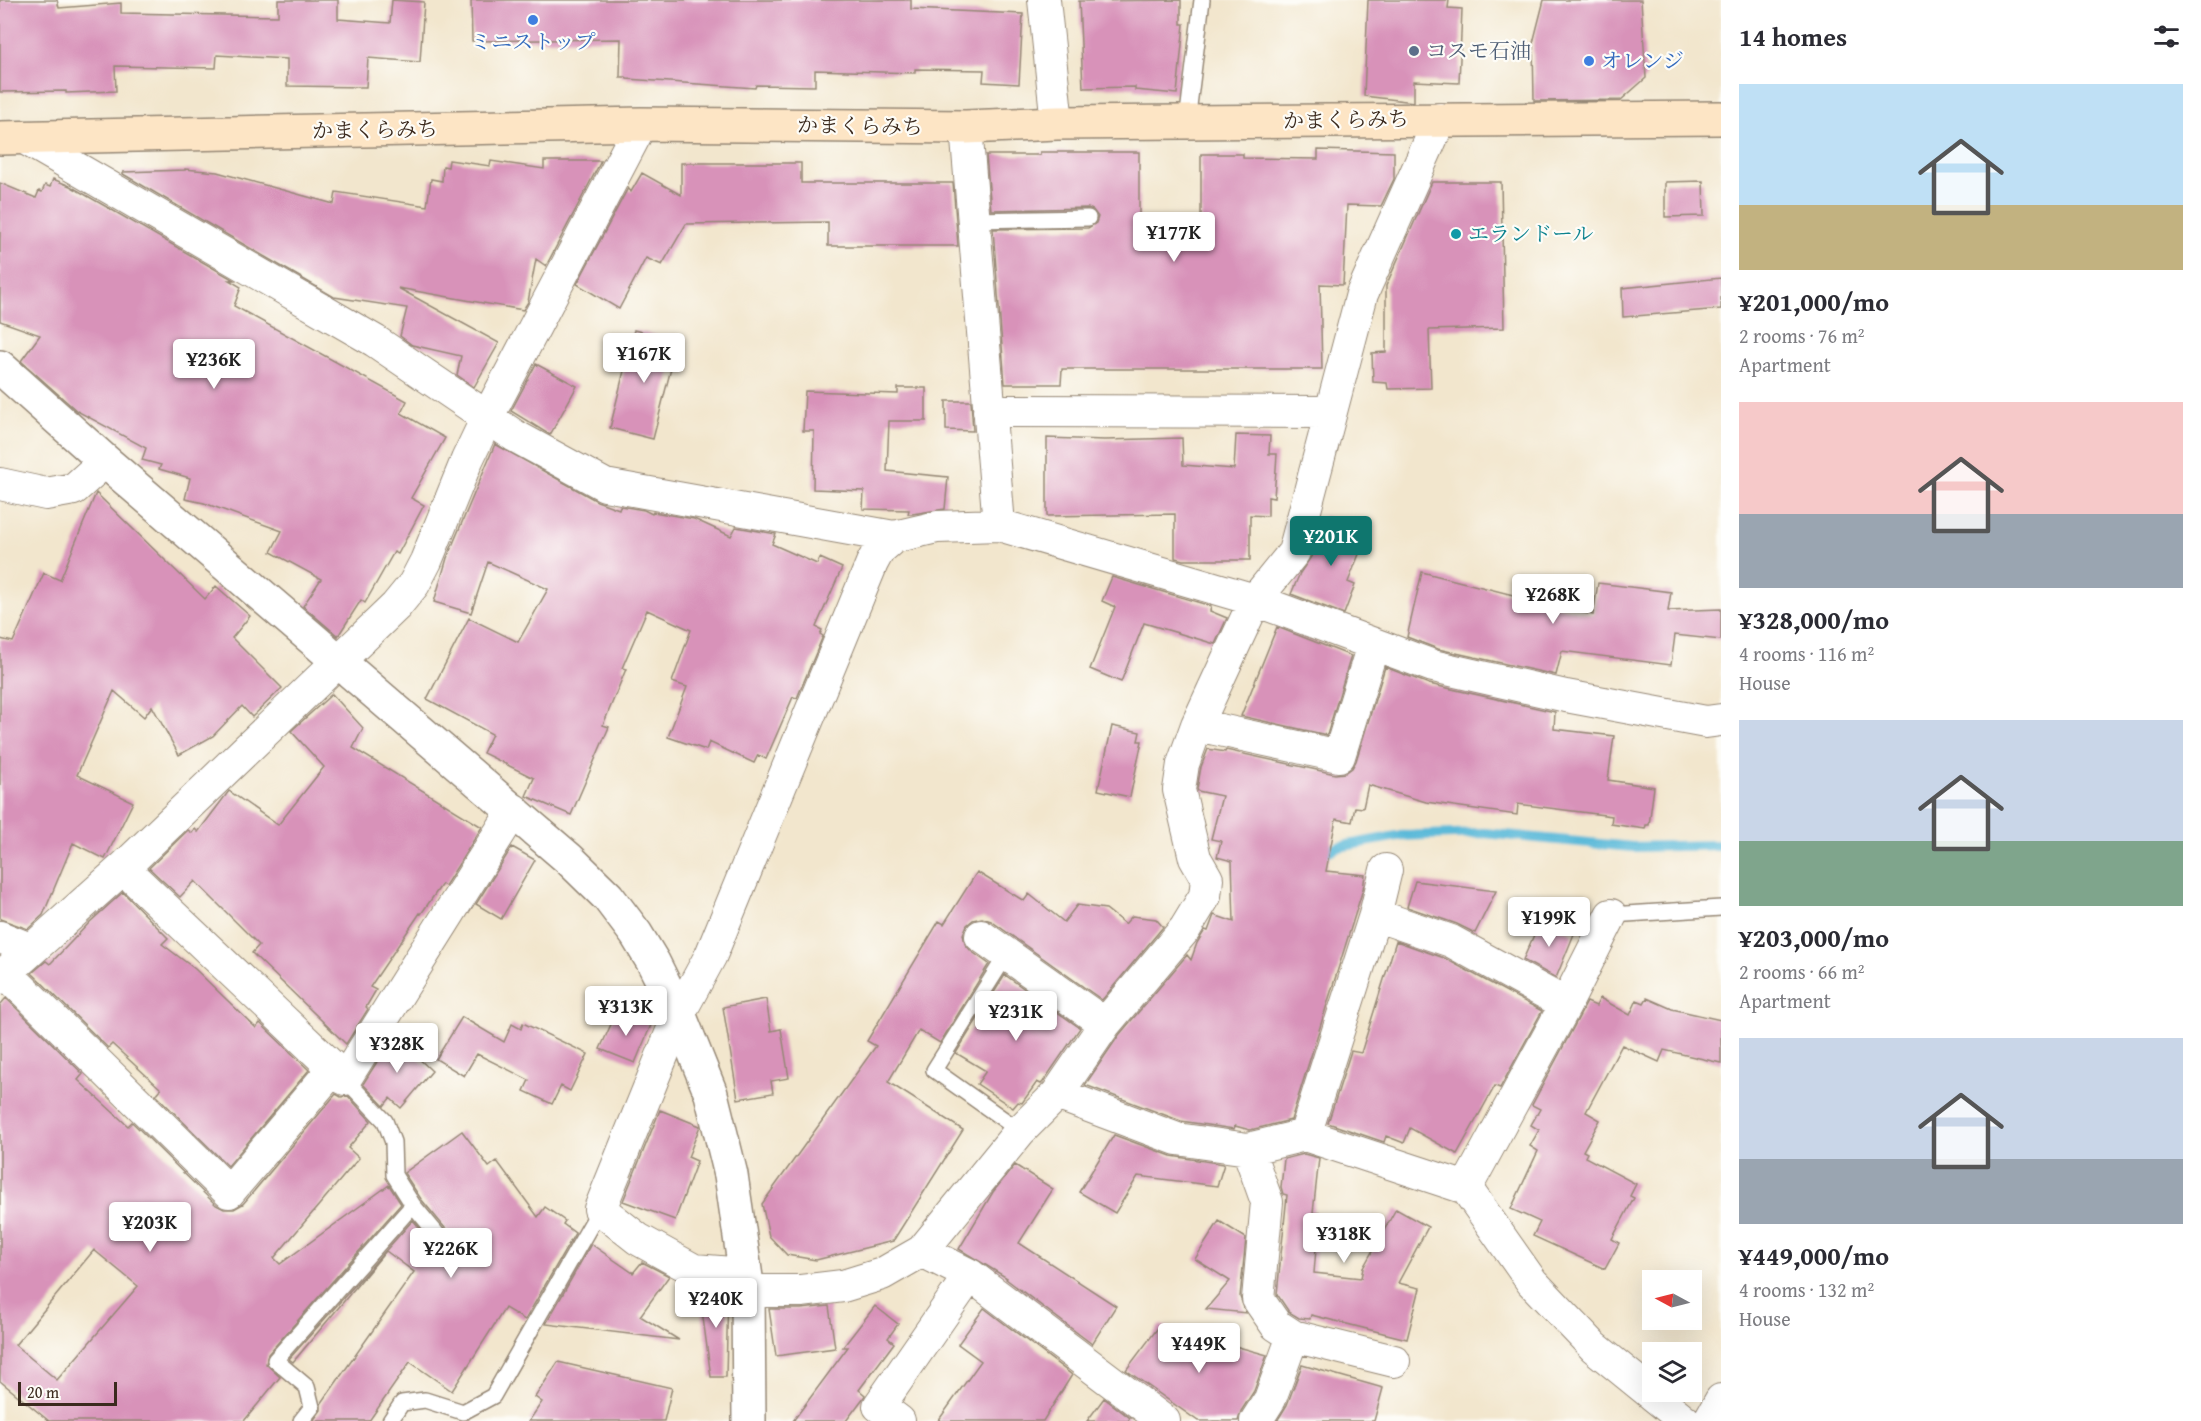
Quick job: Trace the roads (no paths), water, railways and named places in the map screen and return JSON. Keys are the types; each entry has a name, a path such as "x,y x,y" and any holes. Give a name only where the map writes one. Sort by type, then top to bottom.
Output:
{"main road":[{"name":"かまくらみち","path":"13,138 641,124 966,127 1058,123 1721,118"}],"street":[{"path":"1044,0 1058,123"},
{"path":"894,537 879,550 872,563 711,955 679,1014 600,1209 638,1239 694,1270 801,1291 843,1286 882,1274 922,1251 1020,1131 1057,1094 1105,1024 1185,929 1205,896 1206,879 1195,858 1179,790 1183,764 1197,725 1255,600 1294,552 1362,294 1440,119"},
{"path":"514,810 339,1074 230,1192 3,975 123,868 339,662 396,606 414,584 487,418 641,124"},
{"path":"966,127 999,525"},
{"path":"13,138 375,341 515,436 605,485 894,537 937,527 999,525 1255,600 1433,666 1566,696 1706,722 1721,720"},
{"path":"0,367 105,461 569,859 608,897 636,934 679,1014 711,1094 731,1175 746,1282 749,1421"},
{"path":"989,411 1330,412"},
{"path":"0,484 46,494 74,489 105,461"},
{"path":"1197,725 1339,756 1372,645"},
{"path":"123,868 339,1074"},
{"path":"1305,1135 1375,915 1386,870"},
{"path":"1375,915 1451,941 1566,1004"},
{"path":"1466,1188 1566,1004 1611,915"},
{"path":"981,936 1105,1024"},
{"path":"0,937 30,949"},
{"path":"1057,1094 1177,1139 1248,1149 1305,1135 1466,1188 1532,1282 1594,1347 1684,1421"},
{"path":"1248,1149 1266,1202 1258,1299 1276,1325 1293,1336 1394,1361"},
{"path":"922,1251 970,1275 1164,1421"},
{"path":"899,1421 879,1407 970,1275"},
{"path":"1256,1421 1270,1399 1293,1336"},
{"path":"1709,1421 1721,1400"}],"lane":[{"path":"1187,122 1202,0"},
{"path":"974,220 1088,218"},
{"path":"1611,915 1721,908"},
{"path":"1007,954 934,1070 1020,1131"},
{"path":"339,1074 385,1121 393,1142 394,1175 413,1205 452,1252"},
{"path":"301,1421 312,1407 308,1387 275,1360 413,1205"},
{"path":"390,1421 402,1403 425,1400 463,1412 493,1396 600,1209"}],"waterway":[{"path":"1317,856 1338,847 1397,836 1484,833 1632,847 1721,845"}],"place":[{"name":"ミニストップ","path":"533,20"},
{"name":"コスモ石油","path":"1414,51"},
{"name":"オレンジ","path":"1589,61"},
{"name":"エランドール","path":"1456,234"}]}
